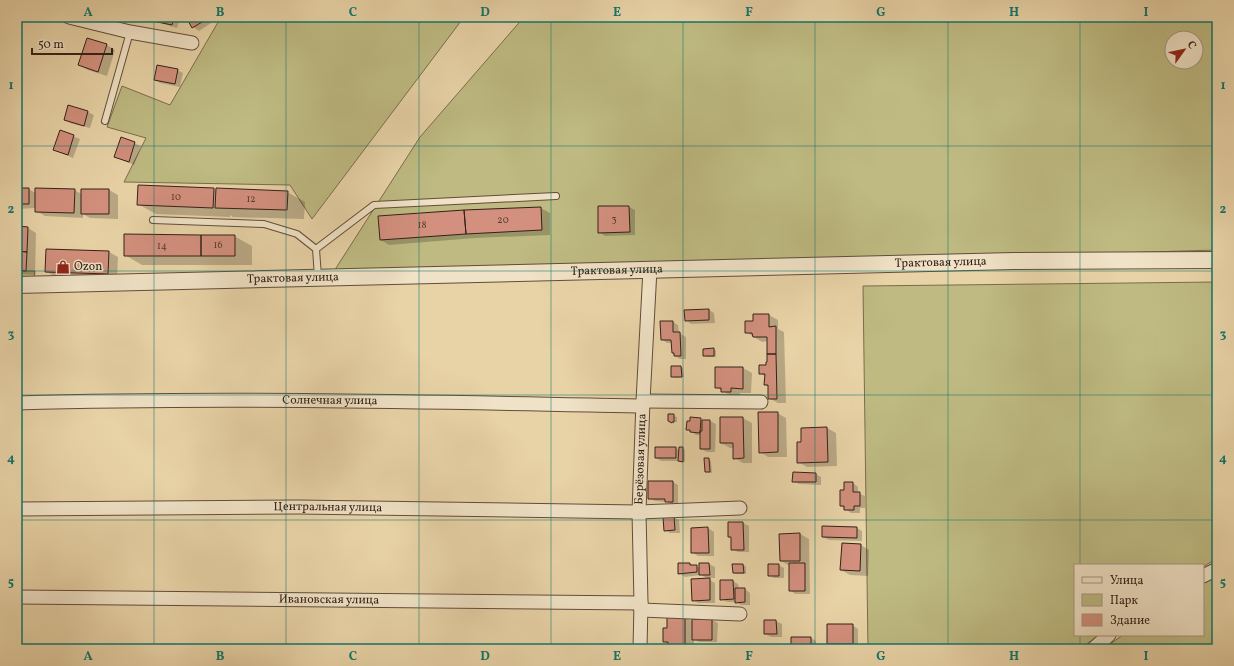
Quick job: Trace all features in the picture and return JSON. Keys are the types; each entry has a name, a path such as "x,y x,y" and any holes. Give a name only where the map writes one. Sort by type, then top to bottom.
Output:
{"street":[{"path":"69,17 130,32 192,43"},
{"name":"Трактовая улица","path":"17,284 1006,261 1217,260"},
{"name":"Берёзовая улица","path":"640,649 641,606 639,512 650,269"},
{"name":"Солнечная улица","path":"17,403 120,400 287,399 643,403 761,402"},
{"name":"Центральная улица","path":"17,509 298,507 639,512 740,508"},
{"path":"1204,576 1217,569"},
{"name":"Ивановская улица","path":"17,597 641,606 740,614"},
{"path":"1093,649 1108,636"}],"lane":[{"path":"105,121 130,32"},
{"path":"316,249 374,205 556,196"},
{"path":"153,220 264,224 297,234 316,249 318,277"}],"green space":[{"path":"221,17 464,17 312,219 290,185 124,182 146,138 107,127 122,86 170,105"},
{"path":"524,17 1217,17 1217,250 334,276 336,268 420,137"},
{"path":"17,271 35,271 34,282 17,282"},
{"path":"1217,282 1217,558 1204,566 1204,564 1074,564 1074,636 1098,636 1079,649 868,649 863,286"},
{"path":"1217,571 1217,649 1103,649 1122,636 1204,636 1204,579"}],"building":[{"path":"116,17 131,17 130,21"},
{"path":"154,17 174,17 172,25 153,21"},
{"path":"186,17 208,17 209,18 192,28"},
{"path":"87,38 107,44 98,72 78,65"},
{"path":"157,65 178,69 175,84 154,80"},
{"path":"68,105 88,111 84,126 64,120"},
{"path":"60,130 74,135 68,155 53,150"},
{"path":"121,137 135,142 129,162 114,157"},
{"path":"138,185 214,188 213,208 137,205"},
{"path":"17,188 29,188 29,204 17,204"},
{"path":"35,188 75,189 74,213 35,212"},
{"path":"216,188 288,191 287,210 215,208"},
{"path":"81,189 109,189 109,214 81,214"},
{"path":"598,206 629,206 630,232 598,233"},
{"path":"541,207 542,230 466,234 464,210"},
{"path":"464,210 466,234 380,240 378,216"},
{"path":"17,226 28,227 27,252 17,251"},
{"path":"124,234 201,235 201,256 124,256"},
{"path":"201,235 235,235 235,256 201,256"},
{"path":"46,249 109,251 108,274 45,272"},
{"path":"17,251 27,252 26,271 17,270"},
{"path":"709,309 709,320 685,321 684,310"},
{"path":"753,314 769,314 769,327 776,326 776,354 767,354 767,337 753,337 752,333 745,333 745,321 753,321"},
{"path":"660,321 673,321 673,332 680,332 681,356 674,356 674,353 672,353 671,340 661,340"},
{"path":"714,348 714,356 703,356 703,349"},
{"path":"767,354 776,354 777,399 768,399 768,385 764,385 765,374 759,374 759,365 766,365"},
{"path":"671,366 681,366 682,377 671,377"},
{"path":"715,367 743,367 743,389 731,388 731,392 721,392 721,388 715,388"},
{"path":"758,412 778,412 778,452 759,453"},
{"path":"668,414 674,414 674,422 672,423 668,421"},
{"path":"690,417 701,418 700,433 686,430 687,421 690,421"},
{"path":"720,417 743,417 744,458 733,459 733,443 720,443"},
{"path":"702,420 710,420 710,449 700,449 700,431 702,431"},
{"path":"827,427 828,462 797,463 797,442 801,442 801,428"},
{"path":"655,447 676,447 676,458 655,458"},
{"path":"679,447 683,447 683,462 678,461"},
{"path":"704,458 709,458 710,472 705,472"},
{"path":"793,472 816,473 816,482 792,482"},
{"path":"648,481 673,481 673,502 665,502 665,499 648,499"},
{"path":"844,482 853,482 853,492 860,492 860,506 854,506 854,510 844,510 844,506 840,506 840,490 844,490"},
{"path":"674,516 675,530 664,531 663,517"},
{"path":"728,522 743,522 744,550 731,550 731,537 728,537"},
{"path":"822,526 857,527 857,538 822,537"},
{"path":"708,527 709,553 691,553 691,528"},
{"path":"800,533 800,561 780,561 779,534"},
{"path":"842,543 861,544 860,571 840,570"},
{"path":"678,563 690,563 690,565 697,565 697,572 678,574"},
{"path":"699,563 709,563 710,575 699,575"},
{"path":"789,563 805,563 805,591 789,591"},
{"path":"732,564 743,564 744,573 733,573"},
{"path":"768,564 779,564 779,576 768,576"},
{"path":"710,578 710,600 692,601 691,579"},
{"path":"720,580 733,580 734,599 720,600"},
{"path":"735,588 745,588 745,602 735,603"},
{"path":"685,616 685,645 668,645 668,642 663,642 663,628 667,628 667,617"},
{"path":"692,619 712,619 712,640 692,640"},
{"path":"764,620 776,620 777,634 764,634"},
{"path":"827,624 853,624 853,644 827,644"},
{"path":"791,637 811,637 811,648 791,648"},
{"path":"760,645 774,645 774,649 760,649"}],"place":[{"name":"Ozon","path":"63,267"}]}
